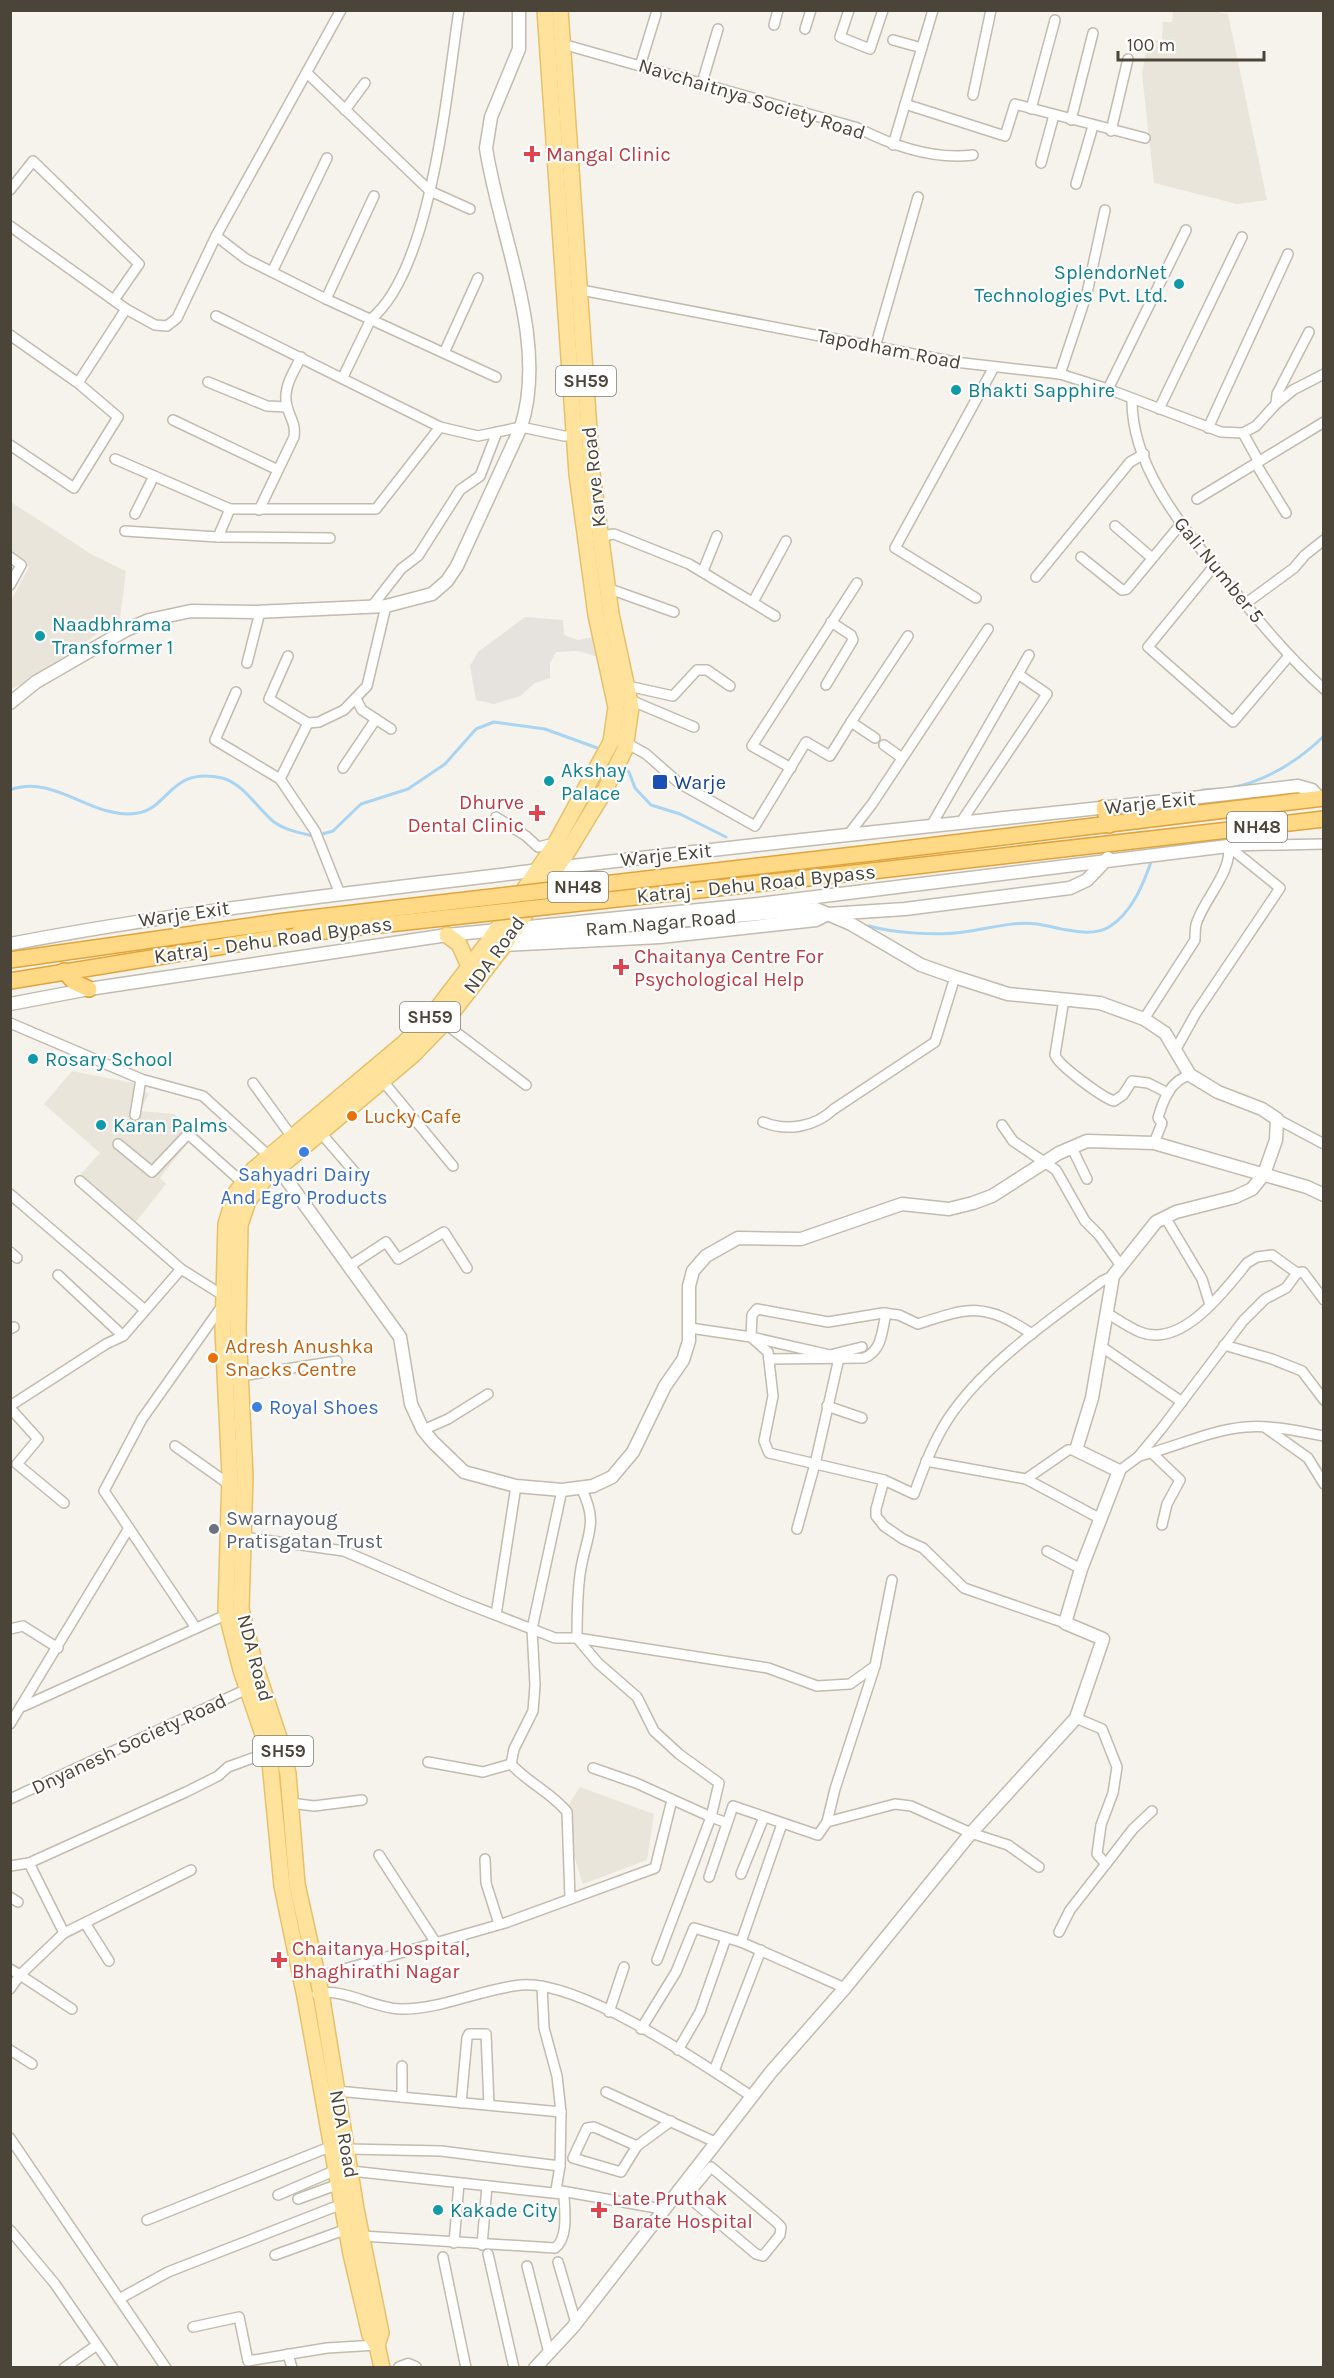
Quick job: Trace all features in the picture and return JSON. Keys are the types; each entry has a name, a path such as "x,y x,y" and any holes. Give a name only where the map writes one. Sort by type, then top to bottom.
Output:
{"highway":[{"name":"Katraj - Dehu Road Bypass","path":"10,960 285,921 1144,821 1322,798"},
{"path":"1104,808 1108,825"},
{"name":"Katraj - Dehu Road Bypass","path":"10,981 298,934 1323,819"},
{"path":"64,971 74,982 89,989"}],"main road":[{"name":"Karve Road","path":"545,10 555,44"},
{"name":"Karve Road","path":"559,848 604,758 619,743 616,707 598,627 555,44 560,10"},
{"name":"Karve Road","path":"559,848 617,768 619,743 629,693 617,647 607,588 593,537"},
{"name":"SH59","path":"557,868 559,848"},
{"name":"SH59","path":"538,870 559,848"},
{"name":"NDA Road","path":"292,1137 416,1033 469,966 501,936 557,868"},
{"name":"NDA Road","path":"382,2367 377,2345 370,2336 342,2204 336,2091 279,1865 273,1776 276,1750 247,1689 234,1612 226,1224 232,1201 253,1170 274,1162 320,1132 413,1055 444,1023 501,936 538,870"},
{"path":"447,935 459,944 469,966"},
{"name":"SH59","path":"274,1162 292,1137"},
{"name":"NDA Road","path":"274,1162 243,1212 229,1300 241,1376 245,1476 243,1537 234,1612 255,1665 290,1803 309,1978"},
{"name":"NDA Road","path":"313,1995 340,2147"},
{"name":"NDA Road","path":"342,2175 362,2236 381,2333 377,2345"}],"street":[{"path":"10,226 126,309 155,325 167,326 177,318 216,236 341,10"},
{"path":"343,377 371,319 379,312 401,278 418,238 430,191 459,10"},
{"path":"10,703 36,682 126,630 148,620 191,610 260,612 380,605 432,594 447,581 457,566 521,427 530,383 527,336 486,148 490,117 519,49 519,10"},
{"path":"774,25 778,10"},
{"path":"805,28 812,10"},
{"path":"849,10 840,37 870,49 882,10"},
{"path":"893,145 933,10"},
{"path":"973,95 991,10"},
{"path":"640,66 656,14"},
{"path":"1031,109 1055,20"},
{"path":"702,83 718,29"},
{"path":"1071,120 1093,33"},
{"path":"893,40 922,48"},
{"name":"Navchaitnya Society Road","path":"555,44 858,128 893,145 951,157 973,155"},
{"path":"1111,131 1128,59"},
{"path":"307,73 430,191 470,209"},
{"path":"345,110 365,83"},
{"path":"905,104 1005,136 1015,105 1145,138"},
{"path":"1041,163 1054,115"},
{"path":"1076,184 1093,126"},
{"path":"272,272 327,158"},
{"path":"10,189 33,161 139,264 114,300"},
{"path":"326,299 374,196"},
{"path":"875,347 918,197"},
{"path":"1060,374 1087,293 1105,210"},
{"path":"1108,389 1186,230"},
{"path":"216,236 231,249 272,272 496,377"},
{"path":"1159,410 1242,237"},
{"path":"1208,428 1288,254"},
{"path":"444,353 478,278"},
{"name":"Tapodham Road","path":"572,289 875,347 994,367 1060,374 1108,389 1208,428 1243,433"},
{"path":"78,383 126,309"},
{"path":"216,316 440,427 478,436 521,427 564,436 583,435"},
{"path":"1276,404 1276,394 1309,332"},
{"path":"10,445 69,487 78,486 118,417 78,383 12,341"},
{"path":"259,510 294,437 296,424 287,407 287,386 301,357"},
{"path":"976,598 895,548 994,367"},
{"path":"1286,513 1257,463 1243,433 1256,426 1276,404 1293,390 1323,374"},
{"path":"208,382 267,406 287,407"},
{"name":"Gali Number 5","path":"1132,399 1132,419 1144,454 1179,525 1288,657 1323,689"},
{"path":"172,420 278,470"},
{"path":"1197,500 1323,422"},
{"path":"115,459 231,509 376,509 440,427"},
{"path":"288,656 269,699 308,723 319,722 344,710 356,699 367,686 380,605 401,569 418,556 460,490 480,476 497,432"},
{"path":"1036,577 1130,462 1144,454"},
{"path":"135,514 154,476"},
{"path":"218,537 231,509"},
{"path":"1081,557 1122,591 1127,589 1179,525"},
{"path":"1115,526 1152,558"},
{"path":"125,531 218,537 330,538"},
{"path":"593,537 614,534 702,571 775,616"},
{"path":"702,571 717,537"},
{"path":"1245,604 1294,568 1323,540"},
{"path":"753,602 786,541"},
{"path":"10,557 21,565 10,585"},
{"path":"1214,566 1148,647 1233,722 1288,657"},
{"path":"791,768 752,746 857,583"},
{"path":"607,588 674,612"},
{"path":"247,663 260,612"},
{"path":"826,685 854,640 851,635 831,622"},
{"path":"848,835 988,629"},
{"path":"619,743 646,754 679,783 755,826 806,742 830,756 908,636"},
{"path":"931,826 1029,655"},
{"path":"629,693 673,696 697,670 707,670 730,686"},
{"path":"961,822 1047,694 1018,674"},
{"path":"236,692 216,740 280,779 315,831 340,894"},
{"path":"629,693 694,727"},
{"path":"356,699 362,710 391,729"},
{"path":"343,768 376,719"},
{"path":"851,722 875,738"},
{"path":"280,779 308,723"},
{"path":"884,745 902,758"},
{"name":"Warje Exit","path":"10,944 93,927 340,894 961,822 1298,786 1306,787 1322,798"},
{"path":"496,817 526,836 538,847 559,848"},
{"path":"1176,1049 1196,1013 1280,888 1228,846 1217,831"},
{"path":"828,914 905,909 1070,888 1087,880 1108,860 1110,843"},
{"path":"10,1004 89,989 447,935 501,936 1228,846 1323,844"},
{"path":"1144,1019 1195,940 1196,925 1223,871 1229,851 1228,846"},
{"name":"Ram Nagar Road","path":"501,936 816,909 921,964 955,977 1008,994 1100,1003 1144,1019 1165,1033 1190,1075"},
{"path":"763,1122 777,1128 789,1128 824,1119 834,1109 935,1042 955,977"},
{"path":"1064,999 1054,1055 1060,1063 1101,1096 1114,1101 1123,1095 1132,1081 1148,1083 1168,1093"},
{"path":"10,1023 141,1079 203,1096 274,1162 400,1337 411,1404 423,1430 464,1473 516,1486 561,1490 593,1486 612,1477 633,1452 648,1418 683,1360 690,1328 689,1286 693,1271 706,1256 738,1238 801,1239 902,1204 949,1209 973,1203 992,1196 1043,1163 1087,1141 1154,1143 1307,1187 1323,1195"},
{"path":"444,1023 526,1085"},
{"path":"1154,1143 1162,1123 1158,1118 1168,1093 1181,1077 1190,1075 1218,1092 1262,1109 1323,1144"},
{"path":"135,1115 141,1079"},
{"path":"382,1080 453,1166"},
{"path":"253,1083 292,1137"},
{"path":"751,1337 762,1344 768,1352 773,1396 764,1441 769,1453 884,1480 914,1494 926,1461 949,1417 970,1390 1032,1334 1117,1271 1132,1255 1152,1225 1176,1212 1235,1197 1252,1190 1264,1174 1276,1140 1277,1119"},
{"path":"1002,1125 1013,1141 1056,1170 1085,1221 1099,1235 1117,1271 1092,1398 1076,1450"},
{"path":"320,1132 358,1176"},
{"path":"118,1144 152,1172 188,1134 243,1183"},
{"path":"1072,1148 1087,1179"},
{"path":"80,1181 181,1269 229,1300 142,1419 104,1491 196,1628"},
{"path":"10,1194 145,1310"},
{"path":"1165,1217 1202,1279 1210,1305"},
{"path":"348,1267 387,1242 398,1259 444,1232 466,1268"},
{"path":"1107,1313 1141,1332 1156,1334 1176,1331 1195,1320 1247,1263 1257,1257 1272,1255 1297,1273"},
{"path":"64,1503 17,1464 38,1439 10,1407 106,1344 123,1336 181,1269"},
{"path":"1065,1623 1099,1518 1119,1471 1138,1456 1243,1321 1265,1299 1286,1288 1297,1273 1303,1272 1323,1300"},
{"path":"58,1275 123,1336"},
{"path":"751,1337 752,1316 757,1309 828,1322 886,1313 899,1314 918,1324 955,1312 975,1309 1009,1319 1032,1334"},
{"path":"769,1359 864,1358 873,1354 878,1347 886,1313"},
{"path":"690,1328 751,1337 830,1355 862,1347"},
{"path":"1224,1346 1272,1359 1302,1371 1323,1400"},
{"path":"1102,1347 1182,1402"},
{"path":"797,1529 815,1464 839,1358"},
{"path":"241,1376 337,1361"},
{"path":"423,1430 448,1419 488,1394"},
{"path":"827,1406 862,1418"},
{"path":"1138,1456 1219,1432 1246,1427 1323,1436"},
{"path":"1266,1428 1308,1458 1323,1484"},
{"path":"175,1446 230,1485"},
{"path":"1026,1479 1068,1450 1076,1450 1119,1471"},
{"path":"1152,1453 1180,1480 1167,1504 1162,1525"},
{"path":"926,1461 1026,1479 1099,1518"},
{"path":"682,2192 715,2142 751,2096 845,1988 971,1833 1076,1718 1103,1640 1065,1623 964,1588 923,1548 903,1539 884,1526 876,1516 884,1480"},
{"path":"496,1615 516,1486"},
{"path":"581,1488 591,1507 591,1527 581,1569 577,1638 598,1664 637,1697 654,1731 679,1754 719,1783 711,1817 657,1960"},
{"path":"511,1764 514,1749 533,1711 535,1685 532,1629 561,1490"},
{"path":"10,1724 129,1528"},
{"path":"243,1537 344,1551 555,1638 577,1638 768,1668 817,1686 850,1684 875,1666"},
{"path":"1047,1551 1081,1569"},
{"path":"709,1877 733,1806 818,1835 827,1822 835,1789 875,1666 892,1580"},
{"path":"23,1706 234,1612"},
{"path":"10,1629 23,1626 58,1648"},
{"name":"Dnyanesh Society Road","path":"10,1799 247,1689"},
{"path":"1076,1718 1102,1729 1118,1767 1113,1793 1101,1825 1097,1854 1106,1864"},
{"path":"10,1866 29,1863 186,1792 218,1776 228,1767 276,1750"},
{"path":"428,1762 483,1772 511,1764"},
{"path":"511,1764 525,1779 558,1801 567,1812 570,1899"},
{"path":"593,1768 636,1783 727,1823"},
{"path":"290,1803 314,1806 362,1800"},
{"path":"309,1978 499,1924 655,1868 672,1800"},
{"path":"827,1822 896,1804 911,1806 971,1833 1008,1845 1039,1867"},
{"path":"1059,1932 1070,1910 1133,1829 1152,1811"},
{"path":"741,1874 764,1818"},
{"path":"741,1942 782,1824"},
{"path":"379,1855 436,1943"},
{"path":"485,1859 486,1883 499,1924"},
{"path":"29,1863 64,1933"},
{"path":"10,1989 20,1975 64,1933 191,1870"},
{"path":"85,1923 109,1961"},
{"path":"641,2029 676,1972 694,1928 741,1942 845,1988"},
{"path":"678,2050 700,2012 726,1938"},
{"path":"714,2071 761,1950"},
{"path":"609,2012 624,1967"},
{"path":"10,1969 72,2008"},
{"path":"313,1995 331,1991 374,2006 401,2009 520,1985 542,1986 577,1994 714,2071 751,2096"},
{"path":"542,1986 544,2028 557,2076 561,2112 560,2166 556,2190 662,2209"},
{"path":"461,2103 467,2038 469,2034 477,2032 486,2034 489,2105"},
{"path":"10,2050 32,2064"},
{"path":"402,2066 402,2097"},
{"path":"336,2091 561,2112"},
{"path":"606,2092 715,2142"},
{"path":"637,2146 594,2127 587,2128 573,2158 621,2172 637,2146 671,2121"},
{"path":"10,2138 166,2367"},
{"path":"147,2220 340,2147 441,2151 560,2166"},
{"path":"535,2367 576,2323 662,2209 711,2167 775,2221 781,2227 780,2235 763,2256 756,2254 682,2192"},
{"path":"298,2199 342,2175"},
{"path":"278,2195 342,2175 459,2182 562,2194 565,2223 560,2243 555,2248 362,2236"},
{"path":"454,2243 459,2182"},
{"path":"482,2245 487,2186"},
{"path":"119,2299 168,2272 342,2204"},
{"path":"275,2255 347,2229"},
{"path":"10,2230 55,2284 112,2367"},
{"path":"488,2254 514,2367"},
{"path":"443,2257 466,2367"},
{"path":"558,2262 576,2323"},
{"path":"527,2266 549,2353"},
{"path":"193,2327 240,2317 248,2361 288,2354 306,2354 327,2348 377,2345"},
{"path":"64,2367 97,2345"},
{"path":"288,2354 292,2367"},
{"path":"400,2367 408,2365 415,2367"}],"shaded area":[{"path":"1173,11 1212,11 1228,14 1267,200 1237,204 1154,183 1142,74 1148,39 1162,40 1163,22 1172,22"},
{"path":"11,502 91,554 126,571 120,618 29,681 11,689 11,601 29,567 11,554"},
{"path":"525,617 563,620 564,635 578,640 593,637 598,657 578,651 556,652 550,663 550,678 535,683 520,696 494,704 476,700 470,666 478,652"},
{"path":"72,1071 133,1083 149,1094 140,1111 174,1114 187,1123 183,1129 193,1136 160,1178 166,1184 135,1223 79,1176 100,1153 44,1104"},
{"path":"580,1787 654,1814 647,1860 583,1884 569,1840 568,1806"}],"waterway":[{"path":"319,835 333,831 361,804 408,789 445,764 476,729 494,722 545,729 600,749"},
{"path":"1230,788 1281,769 1324,736"},
{"path":"622,766 629,772 635,788 651,805 680,814 726,837"},
{"path":"10,790 27,786 43,788 121,814 148,810 181,782 192,778 205,776 222,778 237,785 278,825 313,836"},
{"path":"1199,793 1202,790 1221,789"},
{"path":"869,926 929,934 973,931 1027,923 1083,932 1101,930 1117,921 1131,906 1152,859"}],"place":[{"name":"Mangal Clinic","path":"532,154"},
{"name":"SplendorNet Technologies Pvt. Ltd.","path":"1179,284"},
{"name":"Bhakti Sapphire","path":"956,390"},
{"name":"Naadbhrama Transformer 1","path":"40,636"},
{"name":"Akshay Palace","path":"549,781"},
{"name":"Warje","path":"660,782"},
{"name":"Dhurve Dental Clinic","path":"537,813"},
{"name":"Chaitanya Centre For Psychological Help","path":"621,967"},
{"name":"Rosary School","path":"33,1059"},
{"name":"Lucky Cafe","path":"352,1116"},
{"name":"Karan Palms","path":"101,1125"},
{"name":"Sahyadri Dairy And Egro Products","path":"304,1152"},
{"name":"Adresh Anushka Snacks Centre","path":"213,1358"},
{"name":"Royal Shoes","path":"257,1407"},
{"name":"Swarnayoug Pratisgatan Trust","path":"214,1529"},
{"name":"Chaitanya Hospital, Bhaghirathi Nagar","path":"279,1960"},
{"name":"Kakade City","path":"438,2210"},
{"name":"Late Pruthak Barate Hospital","path":"599,2210"}]}
